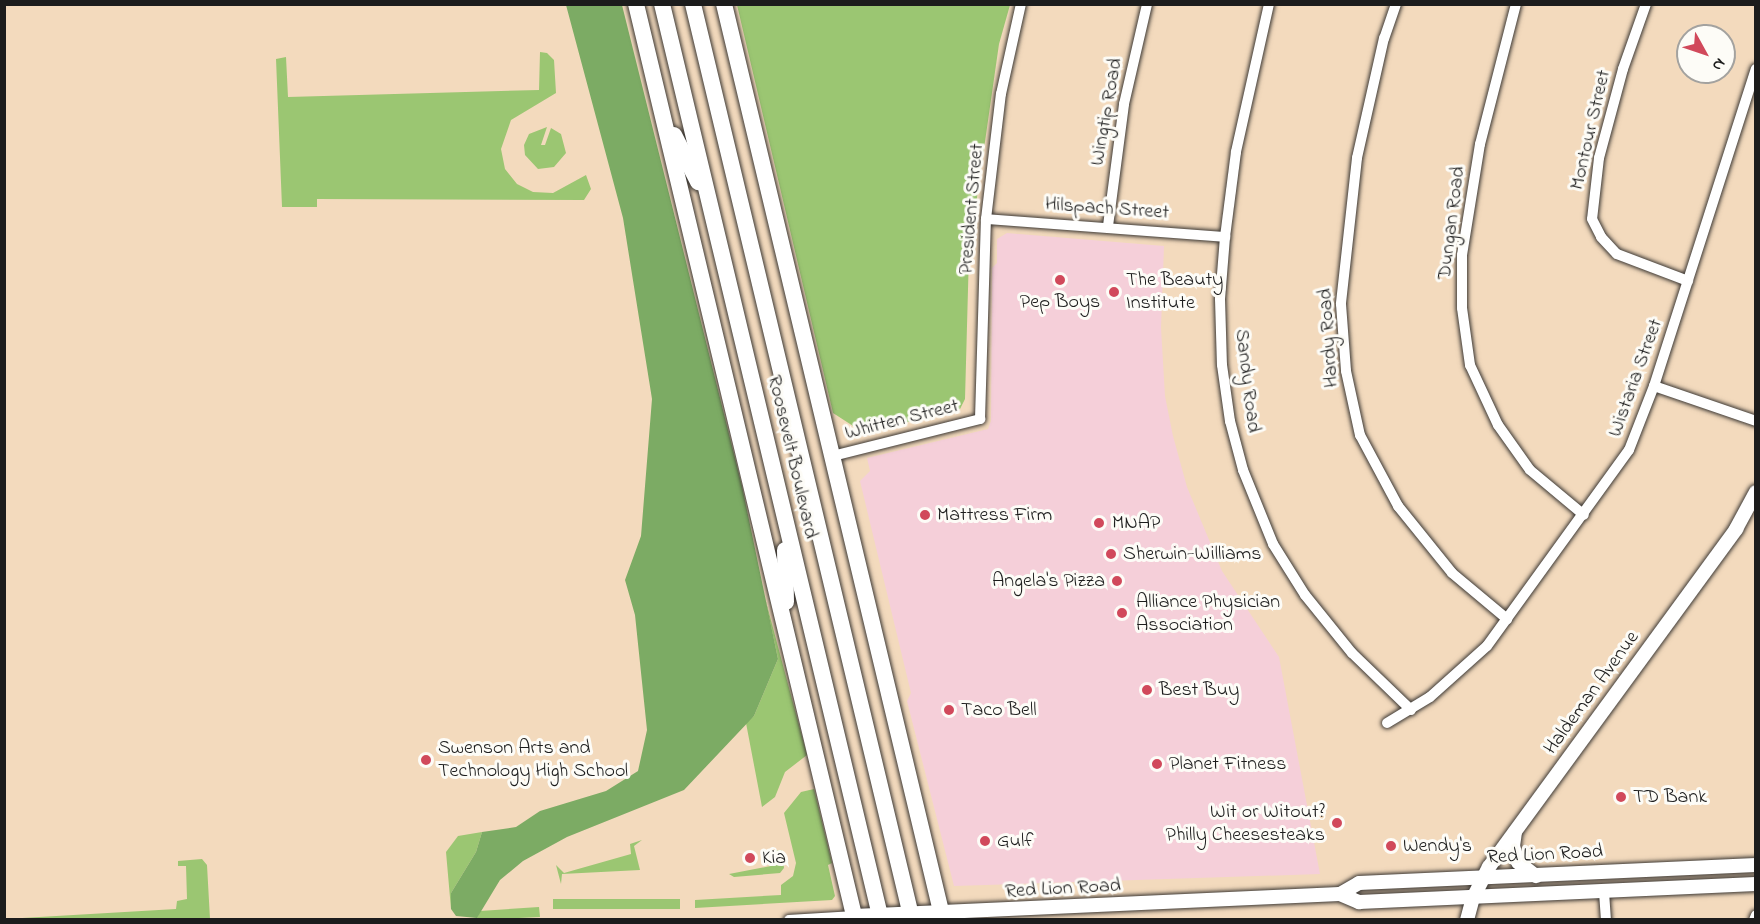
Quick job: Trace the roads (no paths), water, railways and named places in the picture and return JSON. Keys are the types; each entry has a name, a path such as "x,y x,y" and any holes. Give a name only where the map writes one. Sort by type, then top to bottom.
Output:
{"highway":[{"path":"636,4 854,918"},
{"name":"Roosevelt Boulevard","path":"662,4 880,918"},
{"name":"Roosevelt Boulevard","path":"693,4 911,917"},
{"name":"Roosevelt Boulevard","path":"724,4 943,917"},
{"path":"661,110 710,205"},
{"path":"785,519 786,633"}],"main road":[{"name":"Haldeman Avenue","path":"1467,920 1482,878 1736,529 1755,492"},
{"path":"1515,830 1513,846 1518,862 1536,876"},
{"name":"Red Lion Road","path":"1340,894 1359,883 1755,865"},
{"name":"Red Lion Road","path":"854,918 943,917 1340,894 1359,902 1755,884"}],"street":[{"name":"President Street","path":"980,419 986,219 1001,94 1021,4"},
{"name":"Wingtip Road","path":"1108,226 1124,104 1147,4"},
{"name":"Sandy Road","path":"1269,4 1236,152 1225,237 1220,299 1222,364 1230,421 1257,507 1273,544 1305,595 1352,653 1411,710"},
{"name":"Hardy Road","path":"1396,4 1384,38 1357,158 1341,304 1346,370 1360,435 1398,506 1452,573 1507,620"},
{"name":"Dungan Road","path":"1516,4 1480,144 1462,255 1462,308 1470,366 1498,425 1530,470 1584,515"},
{"name":"Montour Street","path":"1646,4 1623,69 1599,158 1592,219 1601,237 1617,254 1688,281"},
{"name":"Wistaria Street","path":"1388,723 1411,710 1468,666 1507,620 1629,450 1654,386 1755,69"},
{"name":"Hilspach Street","path":"986,219 1108,226 1225,237"},
{"path":"1654,386 1755,421"},
{"name":"Whitten Street","path":"832,456 980,419"},
{"path":"1604,892 1606,920"},
{"path":"1754,920 1755,915"},
{"name":"Red Lion Road","path":"789,920 854,918"}],"place":[{"name":"Pep Boys","path":"1060,280"},
{"name":"The Beauty Institute","path":"1114,292"},
{"name":"Mattress Firm","path":"925,515"},
{"name":"MNAP","path":"1099,523"},
{"name":"Sherwin-Williams","path":"1111,554"},
{"name":"Angela's Pizza","path":"1117,581"},
{"name":"Alliance Physician Association","path":"1122,613"},
{"name":"Best Buy","path":"1147,690"},
{"name":"Taco Bell","path":"949,710"},
{"name":"Swenson Arts and Technology High School","path":"426,760"},
{"name":"Planet Fitness","path":"1157,764"},
{"name":"TD Bank","path":"1621,797"},
{"name":"Wit or Witout? Philly Cheesesteaks","path":"1337,823"},
{"name":"Gulf","path":"985,841"},
{"name":"Wendy's","path":"1391,846"},
{"name":"Kia","path":"750,858"}]}
